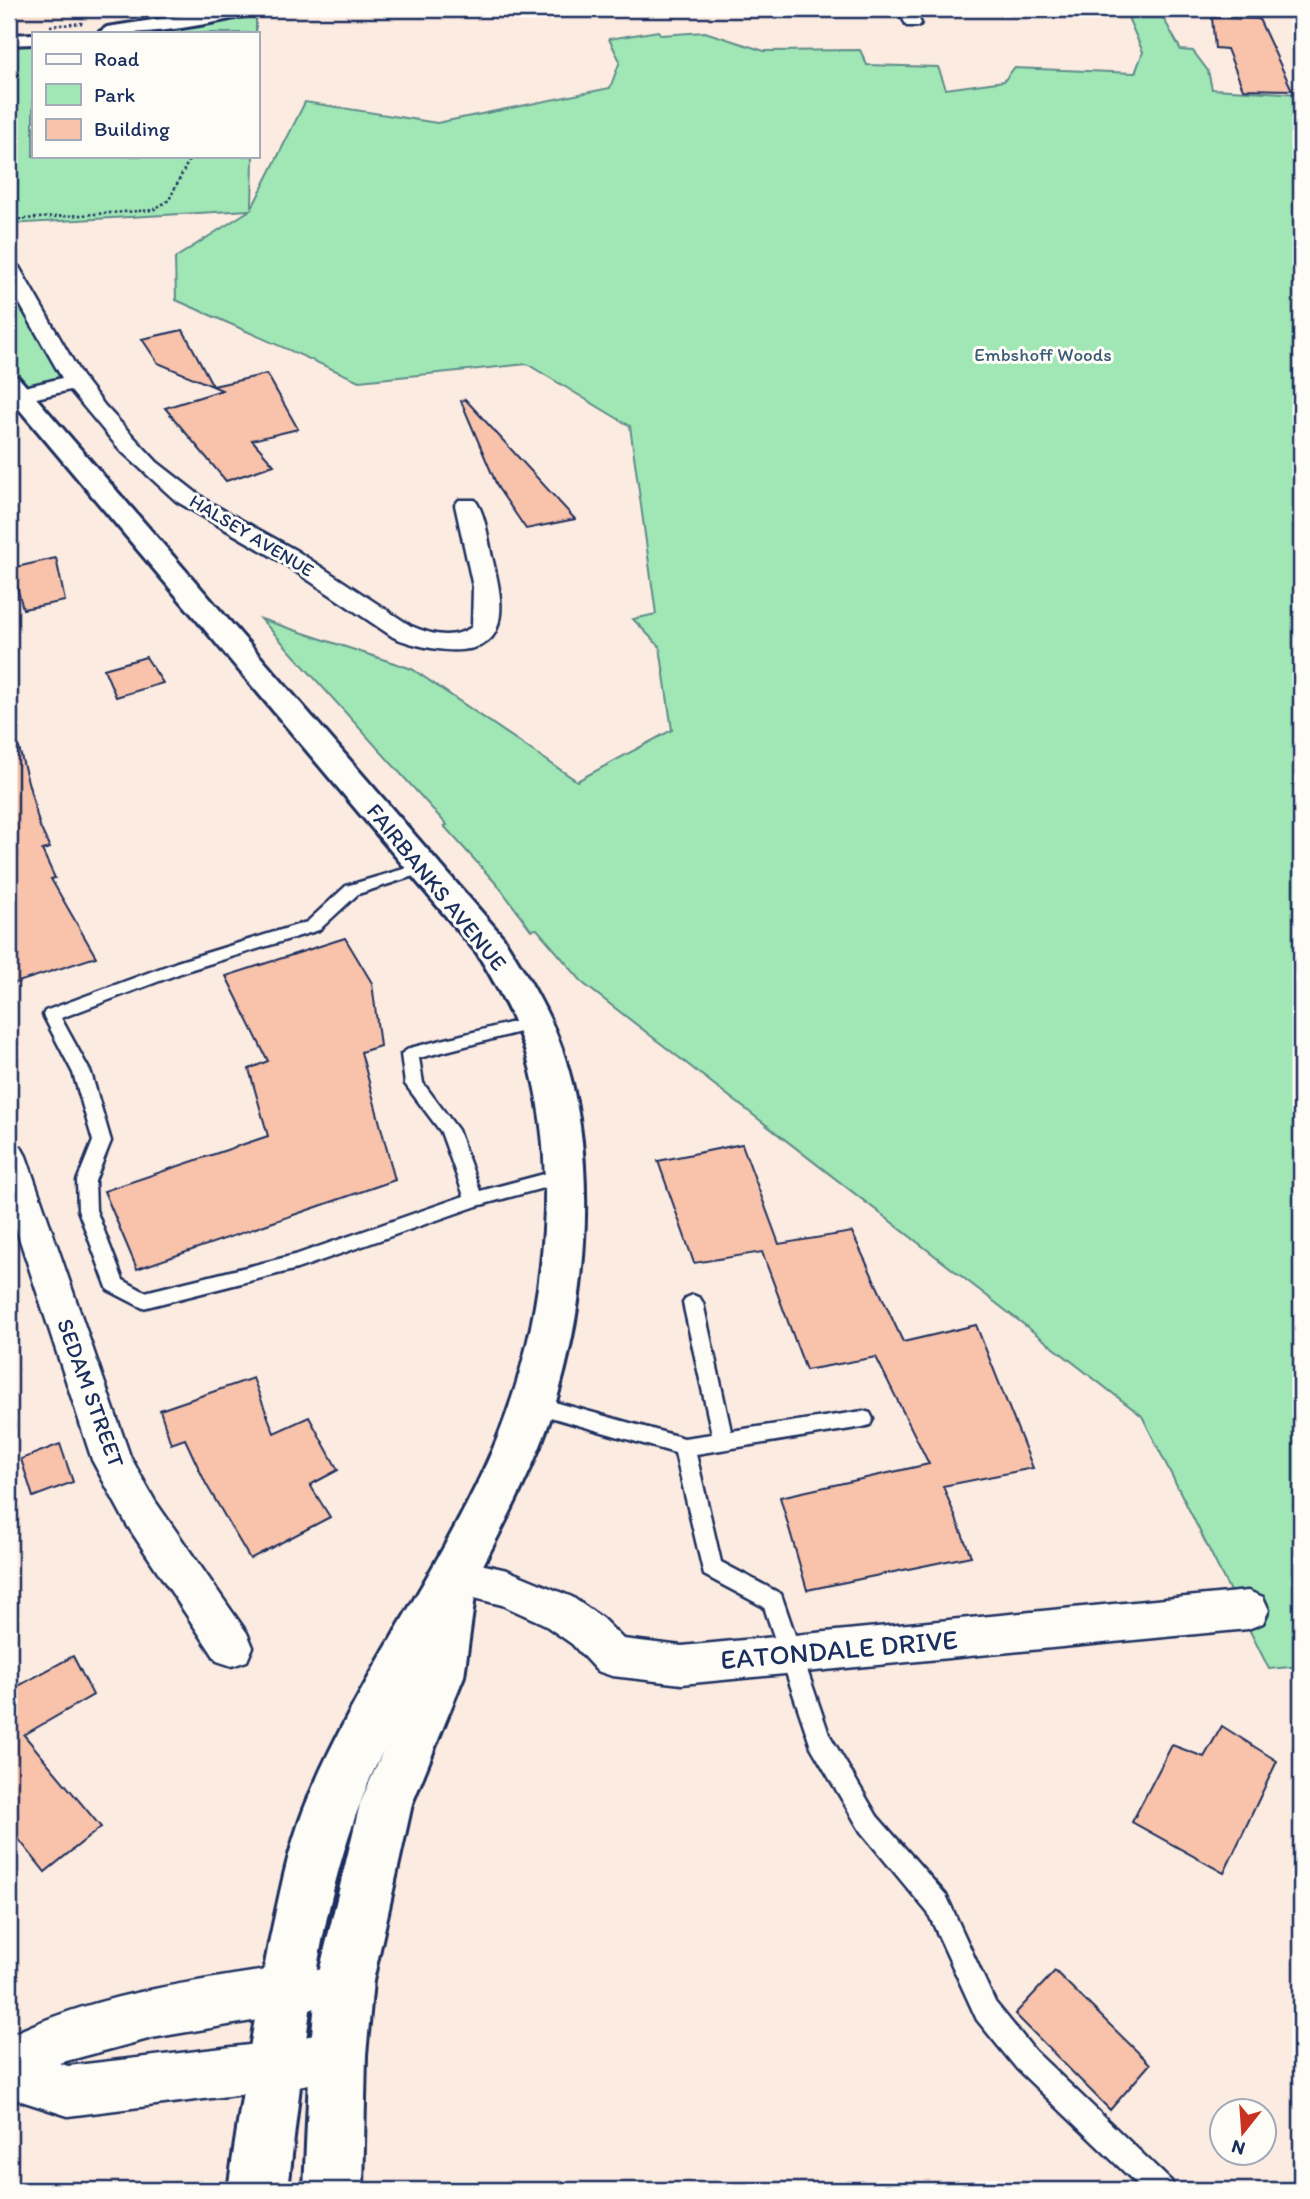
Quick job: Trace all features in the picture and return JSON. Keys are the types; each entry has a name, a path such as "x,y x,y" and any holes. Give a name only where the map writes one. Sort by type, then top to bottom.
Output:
{"street":[{"path":"114,32 188,22 249,9"},
{"path":"905,9 913,23"},
{"path":"9,40 32,39"},
{"name":"HALSEY AVENUE","path":"9,267 74,382 154,472 185,496 222,519 271,543 356,600 387,625 423,639 450,643 466,641 484,630 488,617 479,552 467,505"},
{"path":"14,389 74,382"},
{"name":"FAIRBANKS AVENUE","path":"14,389 490,945 521,996 533,1023 545,1053 559,1115 563,1176 562,1256 533,1404 490,1504 453,1576 395,1675 335,1795 315,1851 286,1991 258,2190"},
{"name":"SEDAM STREET","path":"9,1156 112,1460 141,1513 232,1647"},
{"name":"FAIRBANKS AVENUE","path":"334,2190 338,2055 345,1981 386,1804 439,1676 453,1576"},
{"name":"EATONDALE DRIVE","path":"453,1576 508,1588 557,1611 587,1631 612,1657 682,1665 1248,1610"},
{"path":"9,2062 62,2038 230,1999 345,1981"},
{"path":"9,2073 68,2091 275,2066 338,2055"}],"lane":[{"path":"424,868 352,890 313,926 183,966 51,1015 82,1073 102,1141 86,1181 87,1210 115,1285 143,1300 297,1262 474,1200 563,1176"},
{"path":"474,1200 449,1130 414,1084 410,1054 533,1023"},
{"path":"693,1303 723,1440"},
{"path":"533,1404 684,1447 863,1419"},
{"path":"684,1447 712,1568 773,1601 819,1739 869,1824 937,1904 986,2011 1026,2060 1162,2190"}],"path":[{"path":"9,220 153,210 169,200 190,158"}],"shaded area":[{"path":"9,9 152,9 9,22"}],"green space":[{"path":"256,9 256,32 114,32"},
{"name":"Embshoff Woods","path":"1160,12 1181,50 1193,51 1208,71 1212,89 1301,94 1301,1666 1269,1669 1142,1416 584,984 537,929 531,930 500,888 444,826 447,825 261,619 412,669 577,781 672,730 660,647 633,619 656,614 630,426 527,364 359,381 176,300 175,258 250,210 9,224 9,40 32,39 32,158 253,158 252,208 305,102 437,123 610,88 620,61 609,39 658,31 661,35 705,32 764,51 860,50 867,65 938,67 946,89 1004,81 1014,68 1135,73 1143,52 1126,13"},
{"path":"9,267 74,382 20,395 9,382"}],"building":[{"path":"1212,18 1259,19 1292,90 1243,89 1227,49 1215,48"},
{"path":"183,330 213,386 267,374 298,429 252,440 274,465 226,481 165,408 222,390 158,363 142,339"},
{"path":"465,399 575,519 526,529 498,488 461,401"},
{"path":"56,558 65,601 23,609 12,568"},
{"path":"146,657 163,683 116,697 104,669"},
{"path":"19,748 40,827 50,848 42,850 55,878 51,879 96,957 9,985 9,749"},
{"path":"345,938 372,983 380,1046 361,1052 395,1180 137,1269 104,1191 268,1136 249,1069 268,1061 226,976"},
{"path":"742,1144 779,1244 852,1232 903,1342 976,1325 1033,1468 943,1486 971,1556 807,1590 780,1497 929,1464 876,1357 806,1370 762,1252 694,1263 658,1161"},
{"path":"253,1378 274,1433 309,1417 338,1470 310,1485 330,1517 250,1559 206,1484 185,1439 171,1444 160,1410"},
{"path":"60,1444 73,1482 33,1497 21,1459"},
{"path":"73,1656 93,1695 24,1735 101,1827 45,1872 9,1827 9,1691"},
{"path":"1222,1726 1277,1761 1224,1873 1132,1822 1172,1745 1204,1757"},
{"path":"1055,1971 1150,2064 1110,2110 1015,2014"}]}
